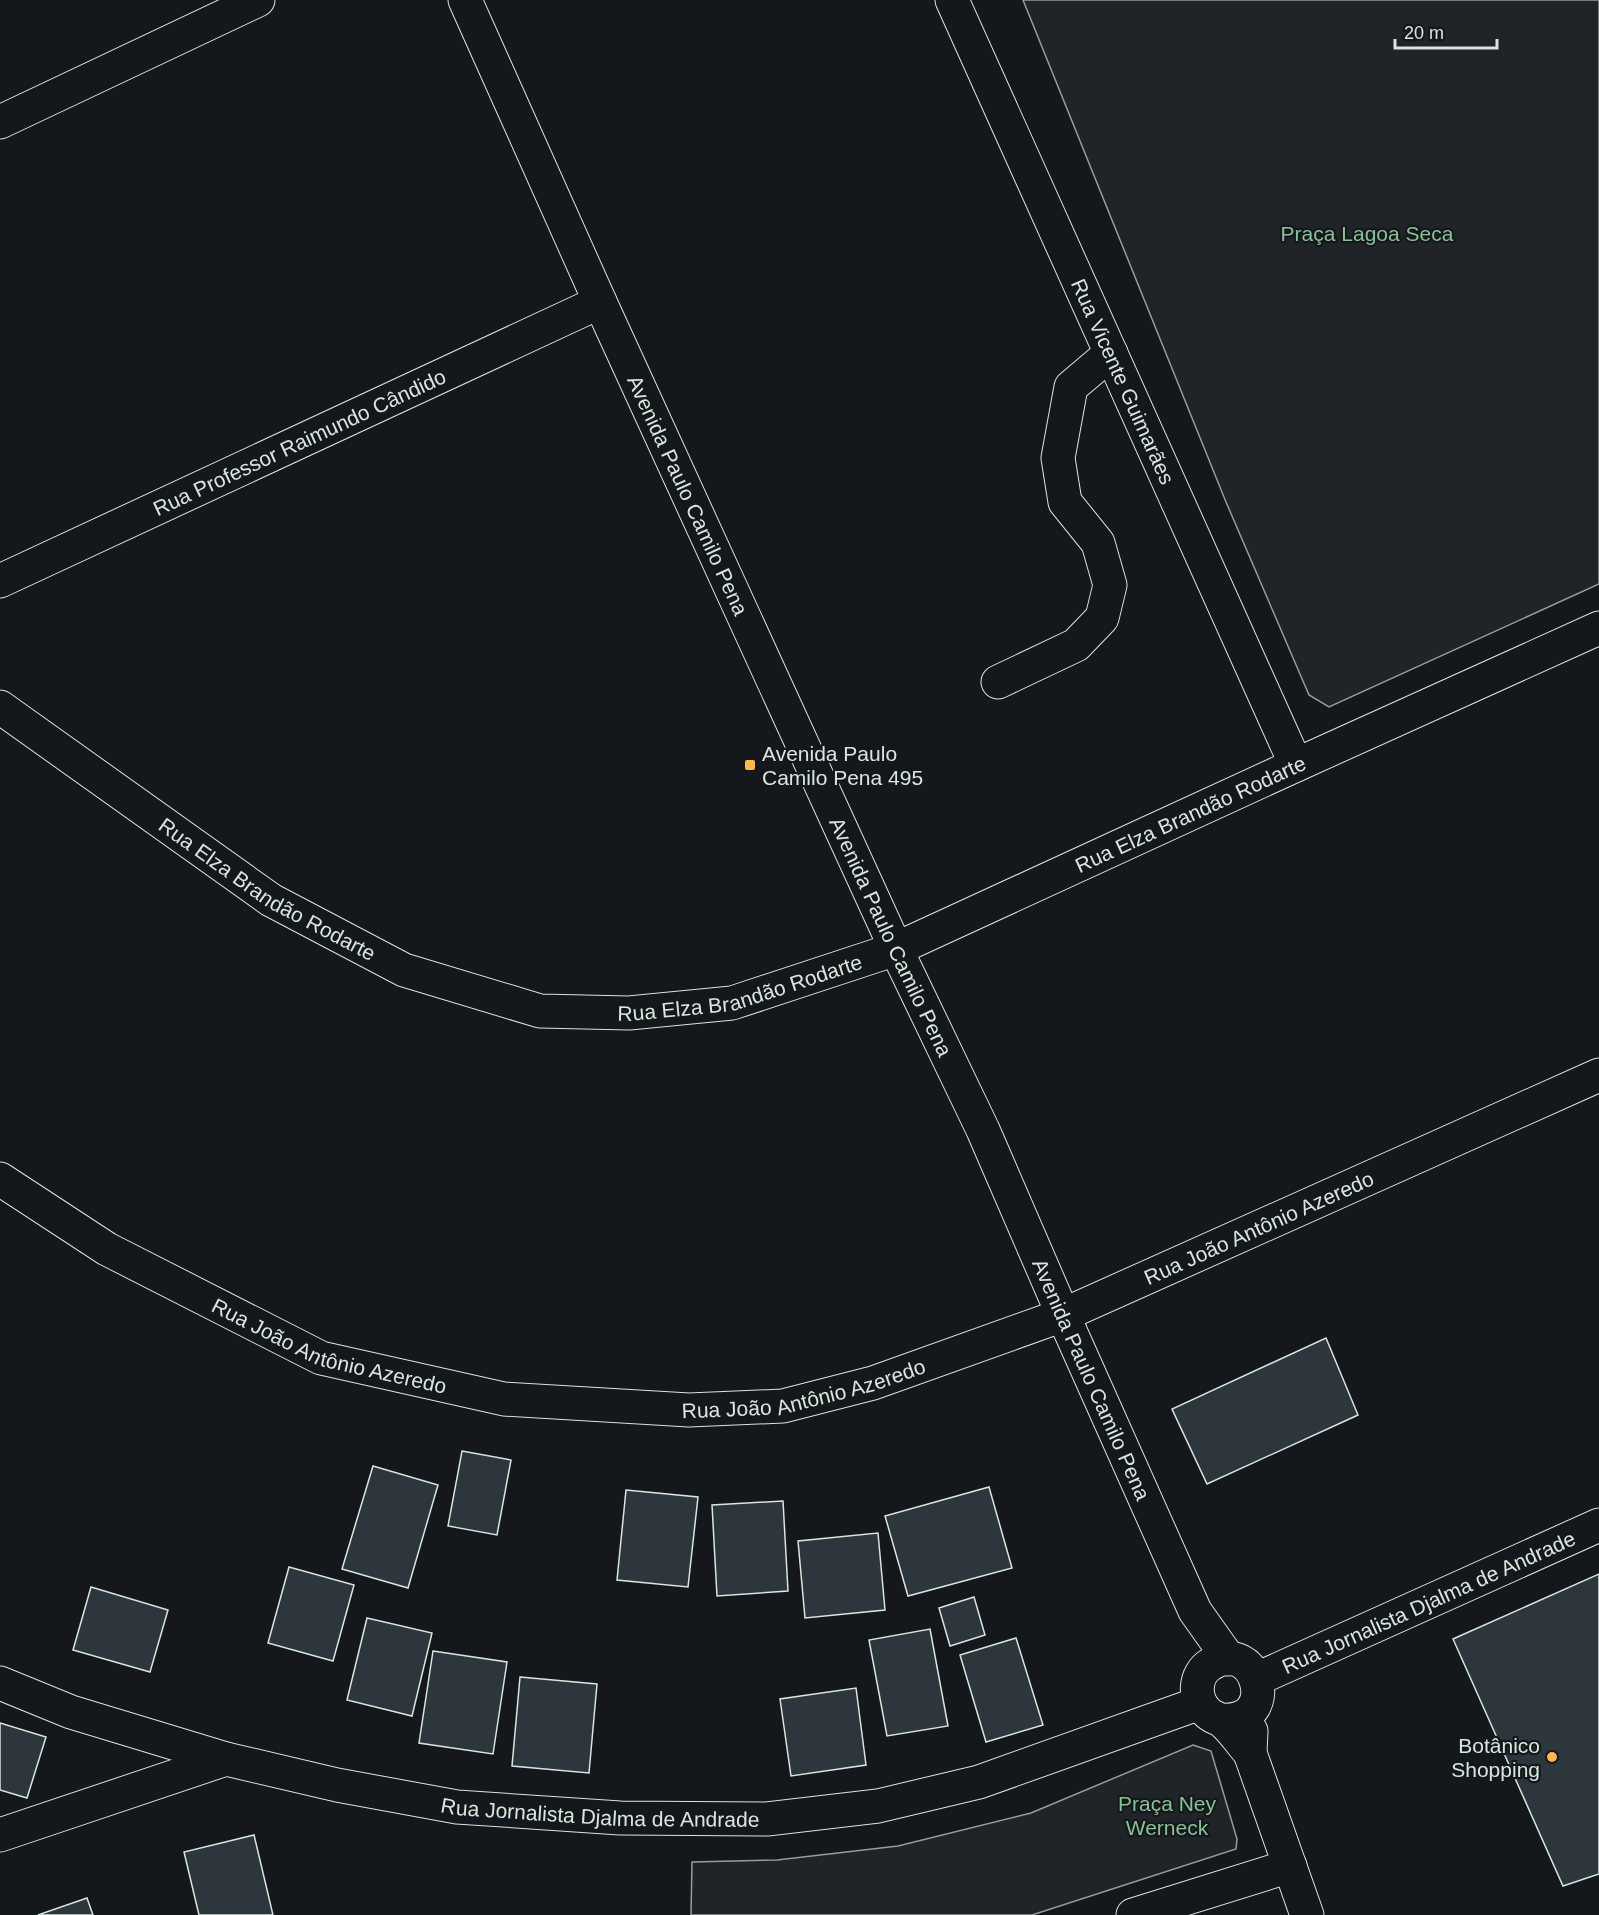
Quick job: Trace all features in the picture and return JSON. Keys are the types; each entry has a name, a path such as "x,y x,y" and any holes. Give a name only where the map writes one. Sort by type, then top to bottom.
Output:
{"street":[{"path":"0,122 258,0"},
{"name":"Avenida Paulo Camilo Pena","path":"465,0 600,302 896,949 983,1130 1217,1664"},
{"name":"Rua Vicente Guimarães","path":"952,0 1296,765"},
{"name":"Rua Professor Raimundo Cândido","path":"0,580 600,302"},
{"path":"998,682 1076,645 1102,618 1110,585 1098,543 1065,502 1058,458 1071,387 1111,353"},
{"name":"Rua Elza Brandão Rodarte","path":"0,706 271,900 404,970 540,1011 629,1013 732,1003 896,949 1599,628"},
{"name":"Rua João Antônio Azeredo","path":"0,1179 107,1249 321,1358 504,1399 689,1410 783,1406 873,1383 1063,1315 1599,1075"},
{"name":"Rua Jornalista Djalma de Andrade","path":"1254,1694 1599,1525"},
{"path":"1250,1753 1211,1712 1197,1686 1217,1664 1246,1665 1254,1694 1250,1753 1307,1915"},
{"name":"Rua Jornalista Djalma de Andrade","path":"0,1683 71,1712 226,1759 337,1785 457,1807 620,1818 767,1819 878,1806 979,1782 1211,1712"},
{"path":"1211,1712 1238,1719 1254,1694"},
{"path":"0,1835 226,1759"},
{"path":"1133,1915 1290,1866"}],"green space":[{"name":"Praça Lagoa Seca","path":"1023,0 1599,0 1599,584 1329,707 1309,695 1226,502"},
{"name":"Praça Ney Werneck","path":"1193,1745 1211,1751 1237,1839 1236,1849 1032,1915 691,1915 692,1862 777,1860 898,1846 1031,1813"}],"building":[{"path":"1326,1338 1358,1415 1207,1484 1172,1409"},
{"path":"462,1451 511,1460 497,1535 448,1526"},
{"path":"373,1466 438,1485 408,1588 342,1569"},
{"path":"989,1487 1012,1568 908,1596 885,1516"},
{"path":"626,1490 698,1497 688,1587 617,1580"},
{"path":"783,1501 788,1591 717,1596 712,1505"},
{"path":"878,1533 885,1610 805,1618 798,1541"},
{"path":"289,1567 354,1585 333,1661 268,1643"},
{"name":"Botânico Shopping","path":"1599,1574 1599,1874 1563,1886 1453,1639"},
{"path":"91,1587 168,1610 150,1672 73,1650"},
{"path":"974,1597 985,1635 950,1646 939,1608"},
{"path":"367,1618 432,1633 412,1716 347,1700"},
{"path":"930,1629 948,1726 887,1736 869,1640"},
{"path":"1016,1638 1043,1725 986,1742 960,1655"},
{"path":"433,1651 507,1662 493,1754 419,1743"},
{"path":"520,1677 597,1684 589,1773 512,1766"},
{"path":"856,1688 866,1765 791,1776 780,1699"},
{"path":"0,1723 46,1737 27,1798 0,1790"},
{"path":"254,1835 273,1915 199,1915 184,1852"},
{"path":"87,1898 93,1915 38,1915"}],"place":[{"name":"Avenida Paulo Camilo Pena 495","path":"750,765"},
{"name":"Botânico Shopping","path":"1552,1757"}]}
